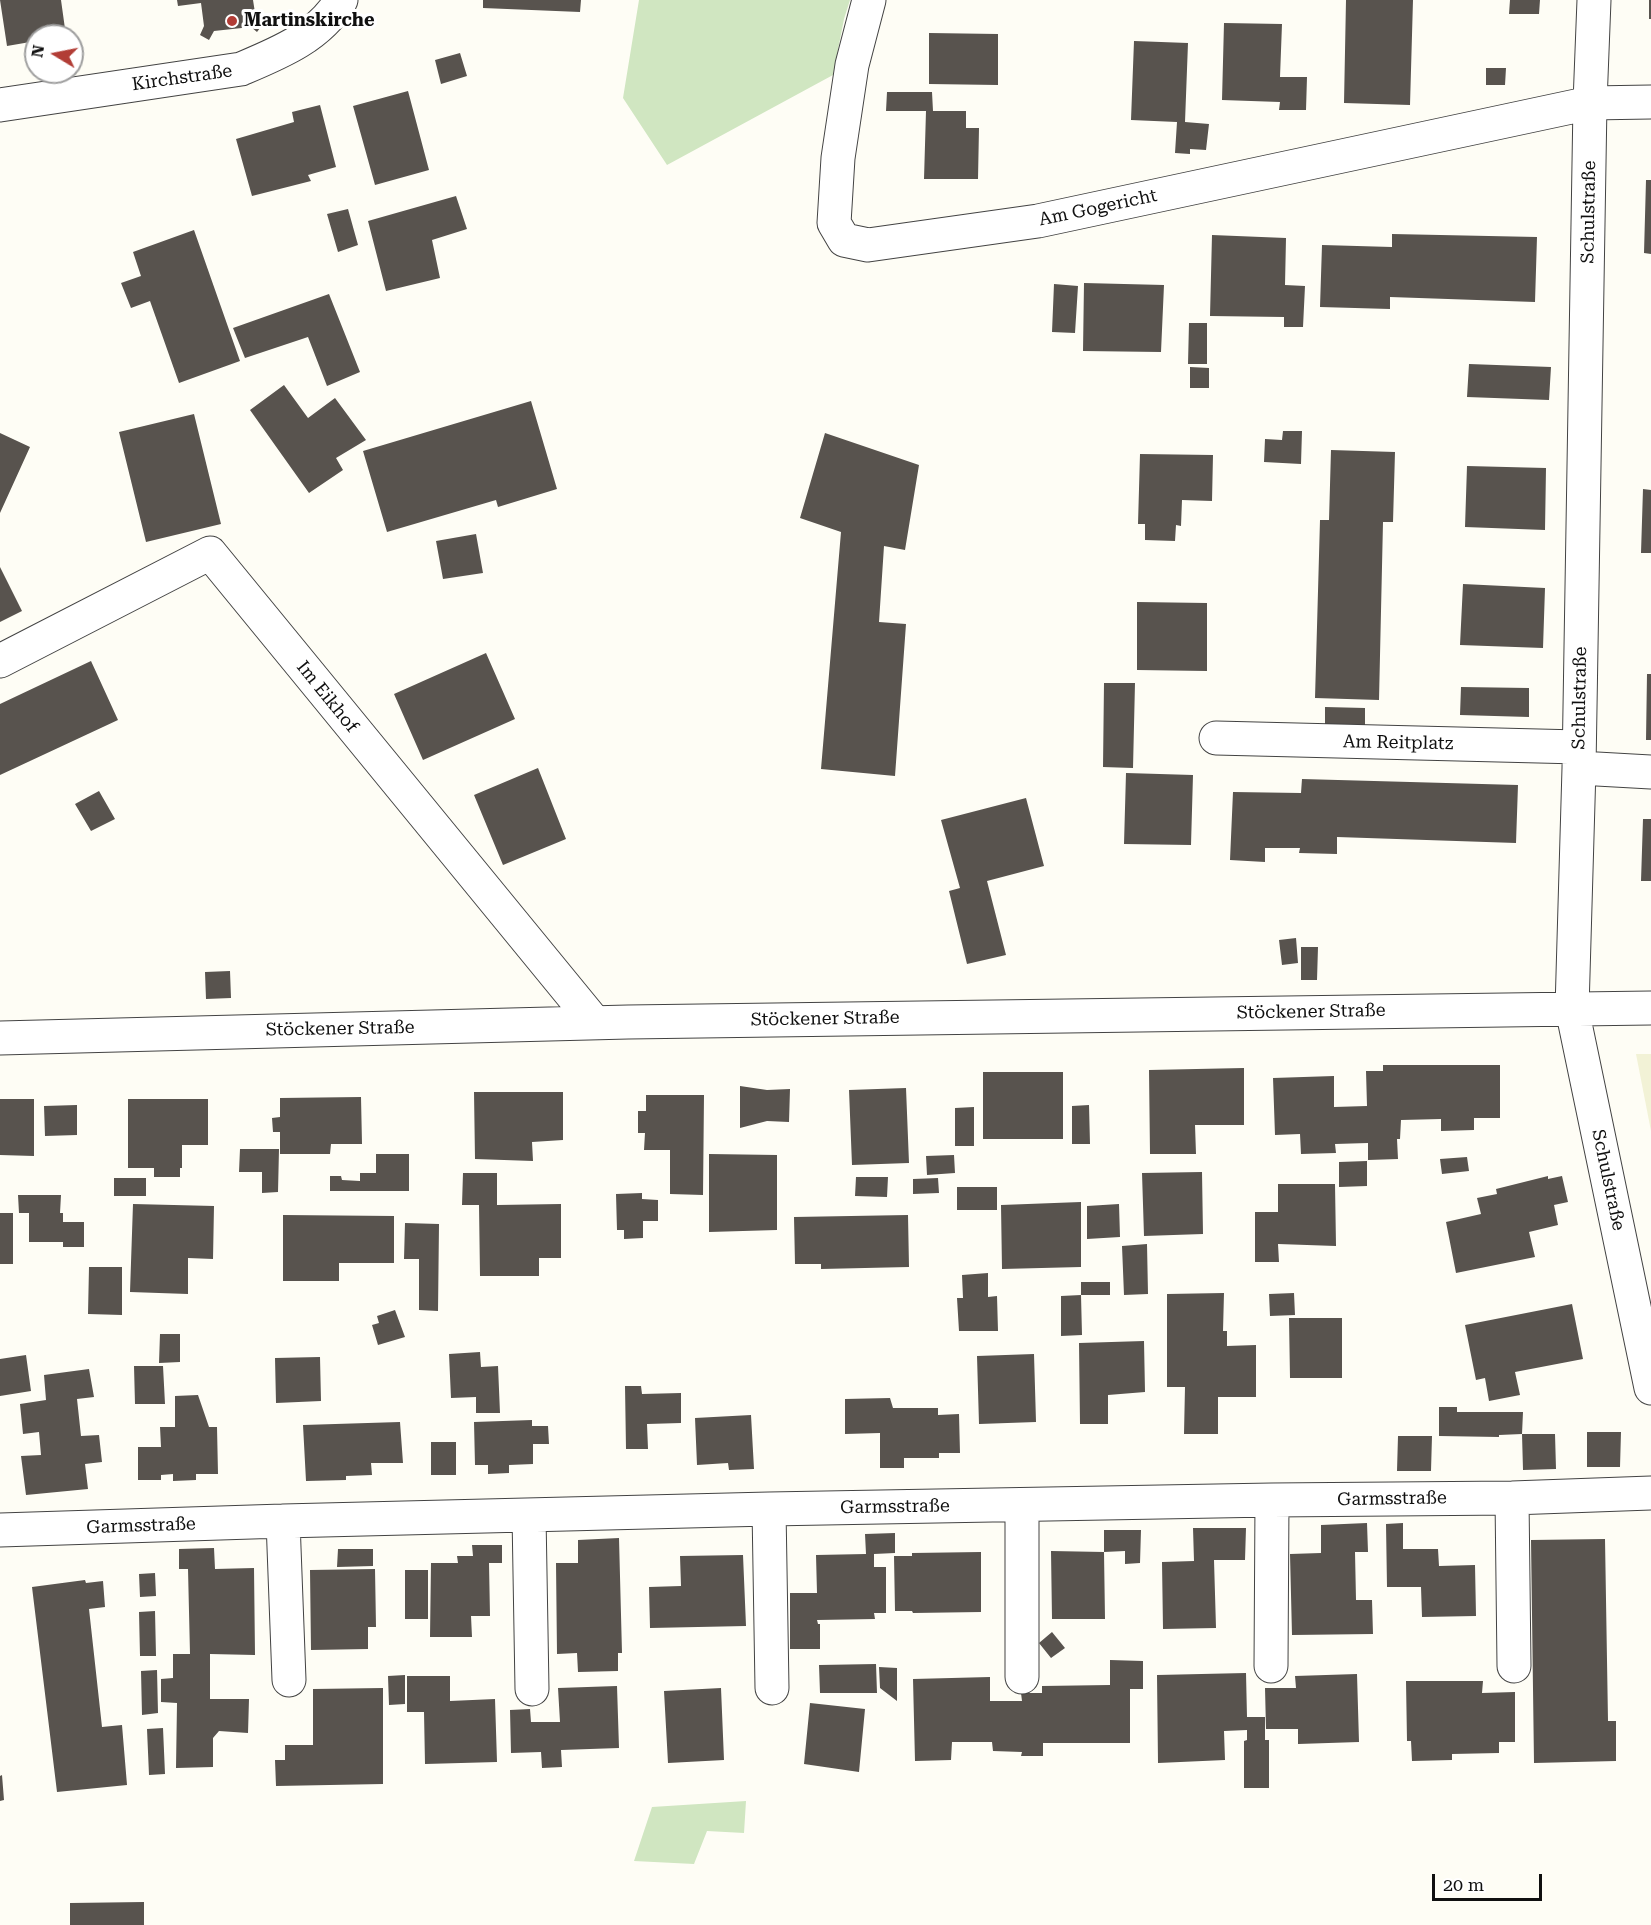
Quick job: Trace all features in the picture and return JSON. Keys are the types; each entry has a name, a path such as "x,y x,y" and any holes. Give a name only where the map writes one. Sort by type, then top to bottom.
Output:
{"street":[{"name":"Kirchstraße","path":"0,105 241,69 279,54 310,34 341,0"},
{"name":"Am Gogericht","path":"869,0 852,65 838,158 834,223 844,240 868,245 1038,221 1590,103 1651,102"},
{"name":"Schulstraße","path":"1594,0 1572,1009 1651,1388"},
{"name":"Im Eikhof","path":"0,661 210,553 595,1023"},
{"name":"Am Reitplatz","path":"1216,738 1579,758 1651,772"},
{"name":"Stöckener Straße","path":"0,1038 595,1023 1651,1008"},
{"name":"Garmsstraße","path":"0,1530 769,1509 1512,1498 1651,1493"},
{"path":"1512,1498 1514,1666"},
{"path":"1271,1665 1272,1500"},
{"path":"1022,1506 1022,1677"},
{"path":"769,1509 772,1688"},
{"path":"530,1515 532,1689"},
{"path":"283,1521 289,1680"}],"green space":[{"path":"639,0 850,0 833,75 667,165 623,98"},
{"path":"1636,1054 1651,1054 1651,1131"},
{"path":"746,1801 744,1833 707,1831 694,1864 634,1861 652,1807"}],"building":[{"path":"0,0 61,0 64,24 24,24 24,43 7,46"},
{"name":"Martinskirche","path":"177,0 253,0 256,19 263,24 257,32 251,27 214,31 209,40 200,35 204,26 201,3 178,6"},
{"path":"483,0 581,0 580,12 483,8"},
{"path":"1346,0 1413,0 1410,105 1344,103"},
{"path":"1510,0 1540,0 1539,14 1509,14"},
{"path":"1649,0 1651,0 1651,19 1649,19"},
{"path":"1224,23 1282,24 1280,77 1307,77 1306,110 1279,110 1280,102 1222,100"},
{"path":"929,33 998,34 998,85 929,84"},
{"path":"1134,41 1188,43 1185,122 1209,124 1206,150 1190,149 1190,154 1175,153 1177,122 1131,120"},
{"path":"460,53 467,76 441,84 435,60"},
{"path":"1486,68 1506,68 1505,85 1486,85"},
{"path":"408,91 429,170 375,185 353,106"},
{"path":"887,92 932,92 933,111 966,111 966,128 979,128 978,179 924,179 926,111 886,111"},
{"path":"320,105 336,167 308,175 311,181 252,196 236,139 294,122 292,112"},
{"path":"1646,180 1651,180 1651,254 1644,253"},
{"path":"456,196 467,229 432,240 440,278 386,291 368,221"},
{"path":"348,209 358,245 338,252 327,214"},
{"path":"194,230 240,361 179,383 150,301 131,308 121,283 141,276 133,252"},
{"path":"1392,234 1537,237 1535,302 1390,297 1390,309 1320,307 1322,245 1392,247"},
{"path":"1212,235 1286,238 1285,285 1305,286 1303,327 1284,327 1284,317 1210,316"},
{"path":"1084,283 1164,285 1161,352 1083,351"},
{"path":"1054,284 1078,286 1075,333 1052,332"},
{"path":"329,294 360,372 327,386 308,337 245,358 233,328"},
{"path":"1189,323 1207,323 1207,364 1188,364"},
{"path":"1469,364 1551,367 1549,400 1467,397"},
{"path":"1190,367 1209,368 1209,388 1190,388"},
{"path":"284,385 308,418 335,398 366,440 336,458 343,470 309,493 250,410"},
{"path":"531,401 557,489 498,507 496,500 387,532 363,451"},
{"path":"194,414 221,524 146,542 119,432"},
{"path":"1283,431 1302,431 1301,464 1264,462 1265,439 1282,440"},
{"path":"0,433 30,447 0,513"},
{"path":"825,433 919,465 905,550 884,546 879,622 906,624 895,776 821,769 841,532 800,518"},
{"path":"1331,450 1395,452 1393,522 1383,522 1379,700 1315,698 1320,520 1329,520"},
{"path":"1140,454 1213,455 1212,501 1182,500 1181,526 1176,525 1175,541 1145,540 1145,524 1138,524"},
{"path":"1467,466 1546,468 1545,530 1465,527"},
{"path":"1643,489 1651,490 1651,553 1641,553"},
{"path":"476,534 483,573 443,579 436,541"},
{"path":"0,567 22,611 0,622"},
{"path":"1463,584 1545,588 1543,648 1460,645"},
{"path":"1137,602 1207,603 1207,671 1137,670"},
{"path":"486,653 515,719 423,760 394,694"},
{"path":"91,661 118,720 0,775 0,704"},
{"path":"1647,674 1651,674 1651,740 1646,740"},
{"path":"1104,683 1135,683 1133,768 1103,767"},
{"path":"1461,687 1529,688 1529,717 1460,715"},
{"path":"1325,707 1365,708 1365,728 1325,727"},
{"path":"538,768 566,839 503,865 474,795"},
{"path":"1126,773 1193,775 1191,845 1124,844"},
{"path":"1302,779 1518,785 1516,843 1337,837 1337,854 1299,853 1300,848 1265,848 1265,862 1230,860 1233,792 1301,793"},
{"path":"99,791 115,819 91,831 75,804"},
{"path":"1026,798 1044,866 987,881 1006,955 967,964 949,891 960,888 941,820"},
{"path":"1643,819 1651,819 1651,881 1641,881"},
{"path":"1296,938 1298,963 1282,965 1279,940"},
{"path":"1301,947 1318,947 1317,980 1301,980"},
{"path":"230,971 231,998 206,999 205,972"},
{"path":"1383,1065 1500,1065 1500,1118 1474,1118 1474,1130 1441,1131 1441,1119 1401,1120 1400,1139 1397,1139 1398,1159 1368,1160 1368,1143 1335,1144 1336,1153 1301,1154 1300,1134 1275,1135 1273,1078 1334,1076 1334,1107 1367,1106 1366,1071 1383,1071"},
{"path":"1244,1068 1244,1125 1195,1125 1196,1154 1150,1154 1149,1070"},
{"path":"983,1072 1063,1072 1063,1139 983,1139"},
{"path":"740,1086 767,1090 790,1089 789,1122 767,1121 740,1128"},
{"path":"906,1088 909,1163 852,1165 849,1090"},
{"path":"474,1092 563,1092 563,1140 532,1142 533,1161 475,1159"},
{"path":"646,1095 704,1095 703,1195 670,1194 670,1150 644,1150 645,1133 638,1133 638,1111 646,1111"},
{"path":"361,1097 362,1144 331,1144 330,1154 280,1154 280,1132 273,1132 272,1118 280,1117 280,1098"},
{"path":"0,1099 34,1099 34,1156 0,1155"},
{"path":"128,1099 208,1099 208,1145 182,1145 180,1177 154,1177 154,1168 128,1168"},
{"path":"77,1105 77,1135 45,1136 44,1106"},
{"path":"1089,1105 1090,1144 1072,1144 1072,1106"},
{"path":"974,1107 974,1146 955,1146 955,1108"},
{"path":"240,1149 279,1149 278,1192 262,1193 262,1172 239,1172"},
{"path":"376,1154 409,1154 409,1191 330,1191 330,1176 341,1176 342,1180 360,1181 360,1173 376,1173"},
{"path":"709,1154 777,1155 777,1230 709,1232"},
{"path":"954,1155 955,1173 927,1175 926,1156"},
{"path":"1467,1157 1469,1171 1442,1174 1440,1159"},
{"path":"1367,1161 1367,1186 1339,1187 1339,1162"},
{"path":"1202,1172 1203,1234 1144,1236 1142,1173"},
{"path":"463,1173 497,1173 497,1205 561,1204 561,1258 539,1258 539,1276 480,1276 479,1205 462,1205"},
{"path":"1548,1176 1548,1179 1562,1176 1568,1202 1554,1205 1558,1225 1529,1232 1535,1257 1456,1273 1446,1222 1481,1214 1477,1198 1497,1194 1496,1189"},
{"path":"856,1177 888,1177 887,1197 855,1196"},
{"path":"114,1178 146,1178 146,1196 114,1196"},
{"path":"938,1178 939,1193 913,1194 913,1179"},
{"path":"1278,1184 1335,1184 1336,1246 1278,1244 1279,1262 1255,1262 1255,1212 1278,1212"},
{"path":"957,1187 997,1187 997,1210 957,1210"},
{"path":"642,1193 642,1199 658,1200 658,1221 643,1221 643,1238 624,1239 624,1230 617,1230 616,1194"},
{"path":"18,1195 61,1195 60,1213 63,1213 63,1222 84,1222 84,1247 63,1247 63,1242 29,1242 29,1213 19,1213"},
{"path":"1081,1202 1081,1267 1002,1269 1001,1205"},
{"path":"133,1204 214,1206 213,1259 188,1258 188,1294 130,1292"},
{"path":"1119,1204 1120,1237 1087,1239 1087,1206"},
{"path":"0,1213 13,1213 13,1264 0,1264"},
{"path":"283,1215 394,1216 394,1263 339,1263 339,1281 283,1281"},
{"path":"908,1215 909,1267 821,1269 821,1264 795,1264 794,1217"},
{"path":"405,1223 439,1224 438,1311 419,1310 419,1259 404,1259"},
{"path":"1147,1244 1148,1294 1124,1295 1122,1246"},
{"path":"89,1267 122,1267 122,1315 88,1314"},
{"path":"988,1273 988,1297 997,1296 998,1331 959,1331 957,1298 963,1298 962,1275"},
{"path":"1081,1282 1110,1282 1110,1295 1081,1295"},
{"path":"1224,1293 1223,1331 1227,1331 1227,1346 1256,1345 1256,1397 1218,1397 1218,1434 1184,1434 1185,1387 1167,1387 1167,1294"},
{"path":"1294,1293 1295,1315 1270,1316 1269,1294"},
{"path":"1081,1295 1082,1335 1061,1336 1061,1296"},
{"path":"1572,1304 1583,1359 1515,1372 1520,1395 1489,1401 1485,1378 1476,1380 1465,1325"},
{"path":"395,1310 405,1337 378,1345 372,1325 379,1323 377,1316"},
{"path":"1289,1318 1342,1318 1342,1378 1290,1378"},
{"path":"160,1334 180,1334 180,1362 159,1363"},
{"path":"1144,1341 1145,1392 1108,1395 1108,1424 1080,1424 1079,1343"},
{"path":"480,1352 481,1367 498,1366 500,1413 476,1413 476,1397 451,1398 449,1354"},
{"path":"1034,1354 1036,1422 979,1424 977,1356"},
{"path":"26,1355 31,1391 0,1396 0,1359"},
{"path":"320,1357 321,1401 276,1403 275,1358"},
{"path":"134,1366 163,1366 165,1404 135,1404"},
{"path":"89,1369 94,1397 77,1399 81,1436 99,1435 102,1462 85,1464 88,1489 26,1495 21,1456 41,1455 39,1432 23,1434 20,1404 46,1400 44,1375"},
{"path":"625,1386 641,1386 642,1394 681,1393 681,1423 647,1424 648,1449 626,1449"},
{"path":"198,1395 209,1427 217,1427 218,1474 196,1474 196,1480 173,1481 173,1474 161,1475 161,1480 138,1480 138,1447 161,1447 160,1427 175,1427 175,1396"},
{"path":"890,1398 893,1408 938,1408 938,1415 959,1414 960,1453 939,1453 939,1458 904,1458 904,1468 880,1468 880,1433 845,1434 845,1399"},
{"path":"1439,1407 1457,1407 1457,1412 1523,1412 1522,1434 1499,1435 1499,1437 1439,1436"},
{"path":"751,1415 754,1469 729,1470 728,1463 697,1465 695,1418"},
{"path":"532,1420 532,1426 548,1426 549,1444 533,1444 533,1464 509,1465 509,1473 488,1474 488,1465 475,1465 474,1422"},
{"path":"400,1422 403,1463 371,1463 372,1475 346,1476 346,1480 306,1481 303,1425"},
{"path":"1587,1432 1621,1432 1620,1467 1587,1467"},
{"path":"1522,1434 1555,1434 1556,1469 1523,1470"},
{"path":"1398,1436 1432,1436 1431,1471 1397,1471"},
{"path":"431,1442 456,1442 456,1475 431,1475"},
{"path":"1367,1523 1368,1552 1355,1552 1356,1600 1372,1600 1373,1634 1292,1635 1290,1554 1321,1553 1321,1525"},
{"path":"1403,1523 1403,1549 1438,1549 1439,1566 1475,1565 1476,1616 1422,1617 1421,1587 1387,1587 1386,1524"},
{"path":"1193,1528 1246,1528 1245,1560 1214,1560 1216,1628 1163,1629 1162,1562 1194,1561"},
{"path":"1104,1530 1141,1530 1140,1563 1125,1564 1125,1551 1104,1552"},
{"path":"895,1533 895,1553 874,1554 874,1567 886,1567 886,1613 874,1613 875,1619 817,1620 820,1624 820,1649 790,1649 790,1593 817,1593 816,1555 866,1554 865,1534"},
{"path":"619,1538 622,1653 618,1653 618,1671 578,1672 577,1653 557,1654 556,1563 578,1563 578,1540"},
{"path":"1605,1539 1608,1721 1616,1721 1616,1761 1534,1763 1531,1540"},
{"path":"472,1545 502,1545 502,1563 489,1563 490,1616 471,1616 472,1637 430,1637 431,1563 458,1563 457,1556 473,1556"},
{"path":"214,1548 215,1569 254,1568 255,1655 210,1654 210,1699 249,1699 248,1733 219,1731 213,1738 213,1767 176,1768 177,1703 161,1702 161,1679 173,1678 173,1654 190,1654 188,1569 179,1569 179,1549"},
{"path":"338,1549 373,1549 373,1566 337,1567"},
{"path":"1051,1551 1104,1552 1105,1619 1052,1619"},
{"path":"981,1552 981,1612 895,1611 894,1556 912,1556 912,1553"},
{"path":"743,1555 746,1626 650,1628 649,1587 681,1586 680,1556"},
{"path":"375,1569 376,1627 368,1627 368,1649 311,1650 310,1570"},
{"path":"405,1570 428,1570 428,1619 405,1619"},
{"path":"155,1573 156,1596 140,1597 139,1574"},
{"path":"85,1580 86,1583 103,1581 105,1607 89,1609 102,1727 122,1725 127,1785 57,1792 32,1587"},
{"path":"155,1611 156,1656 140,1656 139,1612"},
{"path":"1052,1632 1065,1648 1051,1658 1039,1643"},
{"path":"1110,1660 1143,1661 1143,1689 1130,1689 1130,1743 1043,1743 1043,1756 1021,1756 1022,1752 993,1751 992,1742 952,1742 951,1760 915,1761 913,1679 990,1677 990,1701 1022,1701 1021,1693 1042,1693 1042,1686 1110,1685"},
{"path":"876,1664 877,1693 820,1693 819,1665"},
{"path":"879,1667 897,1668 897,1701 880,1688"},
{"path":"157,1670 158,1713 142,1715 141,1671"},
{"path":"1246,1673 1247,1717 1265,1717 1265,1740 1269,1740 1269,1788 1244,1788 1244,1741 1247,1740 1247,1730 1224,1731 1225,1760 1158,1763 1157,1675"},
{"path":"1357,1674 1359,1742 1298,1744 1298,1729 1266,1729 1265,1688 1296,1688 1295,1676"},
{"path":"405,1675 405,1704 389,1705 388,1676"},
{"path":"407,1676 450,1676 450,1701 495,1699 497,1762 425,1764 424,1712 407,1712"},
{"path":"1406,1681 1483,1681 1482,1693 1515,1692 1515,1742 1499,1742 1499,1753 1452,1754 1452,1760 1412,1761 1411,1741 1407,1741"},
{"path":"617,1686 619,1748 561,1750 562,1767 542,1768 541,1752 511,1753 510,1710 530,1709 531,1722 560,1722 558,1688"},
{"path":"383,1688 383,1784 276,1786 275,1760 285,1760 285,1745 313,1745 313,1689"},
{"path":"721,1688 724,1760 668,1763 664,1691"},
{"path":"810,1703 865,1709 859,1772 804,1764"},
{"path":"163,1728 165,1774 149,1775 147,1729"},
{"path":"2,1775 4,1800 0,1801 0,1776"},
{"path":"144,1902 144,1925 70,1925 70,1903"}],"place":[{"name":"Martinskirche","path":"232,21"}]}
